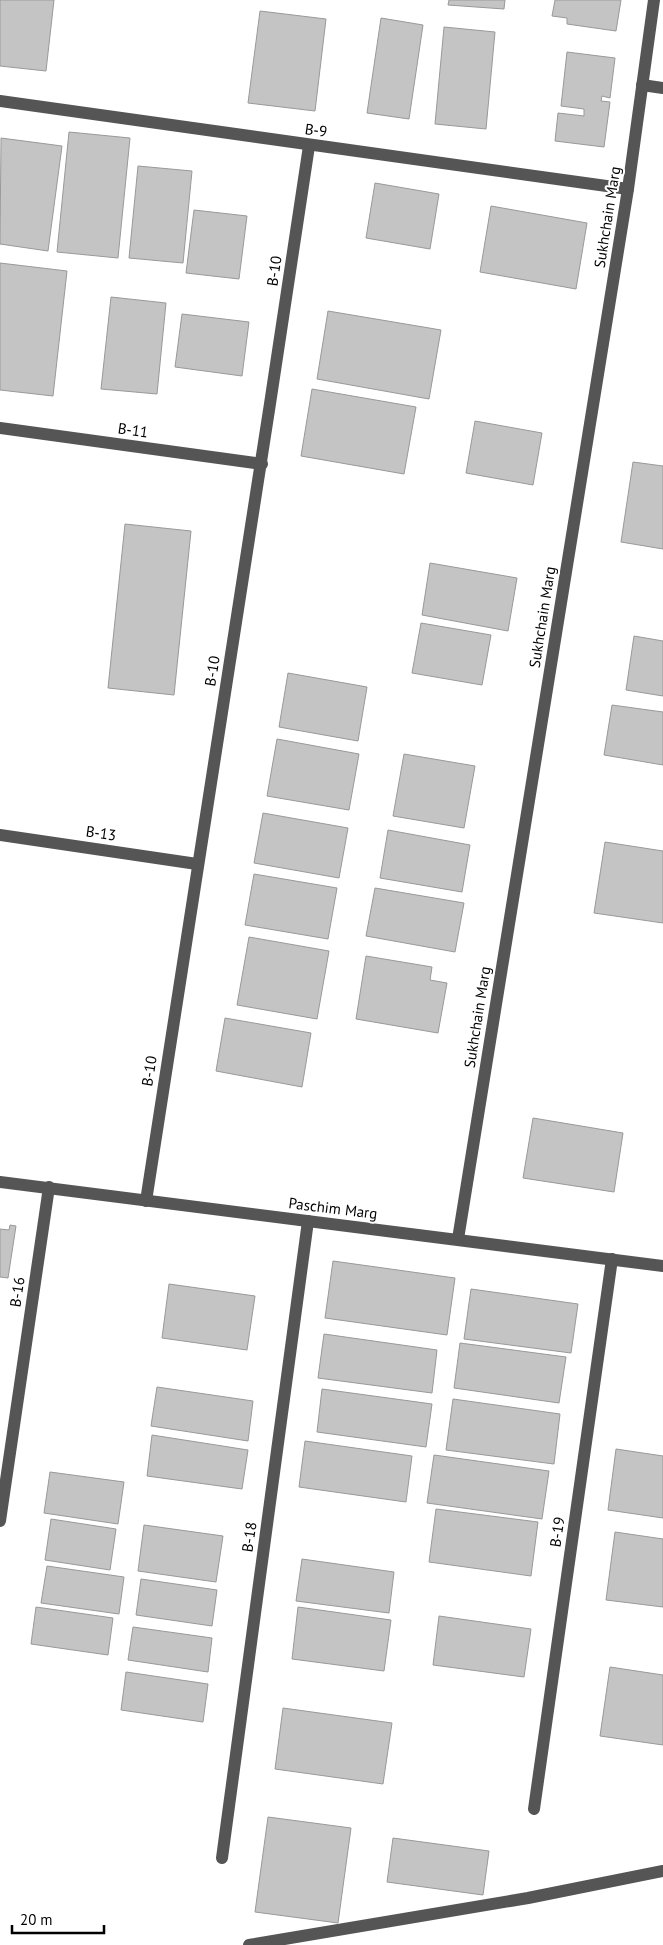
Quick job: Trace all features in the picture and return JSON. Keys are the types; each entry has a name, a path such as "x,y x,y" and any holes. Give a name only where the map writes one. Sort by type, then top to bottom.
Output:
{"street":[{"name":"Sukhchain Marg","path":"458,1239 628,189 654,0"},
{"path":"642,85 663,88"},
{"name":"B-9","path":"0,101 310,146 628,189"},
{"name":"B-10","path":"146,1201 196,864 262,464 310,146"},
{"name":"B-11","path":"0,428 262,464"},
{"name":"B-13","path":"0,835 196,864"},
{"name":"Paschim Marg","path":"0,1182 663,1266"},
{"name":"B-16","path":"0,1521 49,1187"},
{"name":"B-18","path":"222,1858 308,1222"},
{"name":"B-19","path":"534,1809 612,1259"},
{"path":"249,1945 528,1898 663,1871"}],"building":[{"path":"0,0 54,0 46,71 0,66"},
{"path":"449,0 505,0 504,9 448,5"},
{"path":"555,0 621,0 616,31 567,24 567,18 552,16"},
{"path":"260,11 326,19 315,111 248,103"},
{"path":"381,18 423,25 409,119 367,113"},
{"path":"444,27 495,32 486,129 435,124"},
{"path":"567,52 615,58 610,98 602,96 601,101 610,102 604,147 555,141 558,113 584,116 584,109 561,106"},
{"path":"69,132 130,138 118,258 57,252"},
{"path":"1,138 62,146 48,251 0,244"},
{"path":"138,166 192,171 183,263 129,258"},
{"path":"375,183 439,194 430,249 366,238"},
{"path":"491,206 587,223 576,289 480,272"},
{"path":"194,210 247,216 239,279 186,273"},
{"path":"0,263 67,271 53,396 0,390"},
{"path":"111,297 166,303 157,394 101,389"},
{"path":"328,311 441,330 429,399 317,379"},
{"path":"182,314 249,322 242,376 175,367"},
{"path":"312,389 416,407 404,474 301,456"},
{"path":"475,421 542,433 533,485 466,473"},
{"path":"633,462 663,466 663,549 621,542"},
{"path":"125,524 191,531 174,695 108,688"},
{"path":"430,563 517,578 508,631 422,615"},
{"path":"421,623 491,635 482,685 412,673"},
{"path":"634,636 663,641 663,696 626,690"},
{"path":"288,673 367,687 358,741 279,727"},
{"path":"612,705 663,712 663,765 604,755"},
{"path":"277,739 359,754 349,810 267,796"},
{"path":"404,754 475,766 464,828 393,816"},
{"path":"263,813 348,828 339,878 254,863"},
{"path":"388,830 470,845 462,892 380,878"},
{"path":"605,842 663,851 663,923 594,913"},
{"path":"254,874 337,888 328,939 245,925"},
{"path":"375,888 464,903 455,952 366,936"},
{"path":"249,937 329,951 317,1019 237,1005"},
{"path":"366,956 432,967 430,980 447,983 438,1033 356,1019"},
{"path":"225,1018 311,1033 302,1087 216,1071"},
{"path":"533,1118 623,1133 614,1192 523,1178"},
{"path":"10,1225 16,1226 8,1278 0,1277 0,1229 9,1230"},
{"path":"333,1261 455,1278 447,1335 325,1318"},
{"path":"169,1284 255,1296 247,1350 162,1338"},
{"path":"471,1289 578,1304 571,1353 464,1339"},
{"path":"324,1334 437,1350 432,1393 318,1378"},
{"path":"460,1343 566,1357 559,1403 454,1388"},
{"path":"157,1387 253,1401 248,1441 151,1426"},
{"path":"322,1389 432,1404 426,1447 317,1432"},
{"path":"453,1399 560,1414 554,1464 446,1450"},
{"path":"152,1435 248,1450 242,1489 147,1476"},
{"path":"305,1441 412,1456 406,1502 299,1487"},
{"path":"616,1449 663,1456 663,1518 608,1510"},
{"path":"434,1455 549,1471 542,1519 427,1503"},
{"path":"50,1472 124,1482 118,1524 44,1513"},
{"path":"436,1509 538,1522 531,1576 429,1562"},
{"path":"51,1519 116,1529 110,1570 45,1560"},
{"path":"144,1525 223,1536 216,1582 138,1571"},
{"path":"615,1532 663,1539 663,1607 606,1600"},
{"path":"302,1559 394,1572 389,1613 296,1601"},
{"path":"47,1566 124,1577 119,1614 41,1603"},
{"path":"141,1579 217,1590 212,1626 136,1615"},
{"path":"36,1607 113,1618 108,1655 31,1644"},
{"path":"298,1607 391,1620 384,1671 292,1659"},
{"path":"439,1616 531,1629 524,1677 433,1665"},
{"path":"133,1627 212,1638 208,1672 128,1660"},
{"path":"610,1667 663,1675 663,1745 600,1736"},
{"path":"126,1672 208,1684 203,1722 121,1710"},
{"path":"283,1708 392,1723 383,1784 275,1769"},
{"path":"268,1817 351,1828 338,1923 255,1912"},
{"path":"393,1838 489,1851 483,1895 387,1882"}]}
